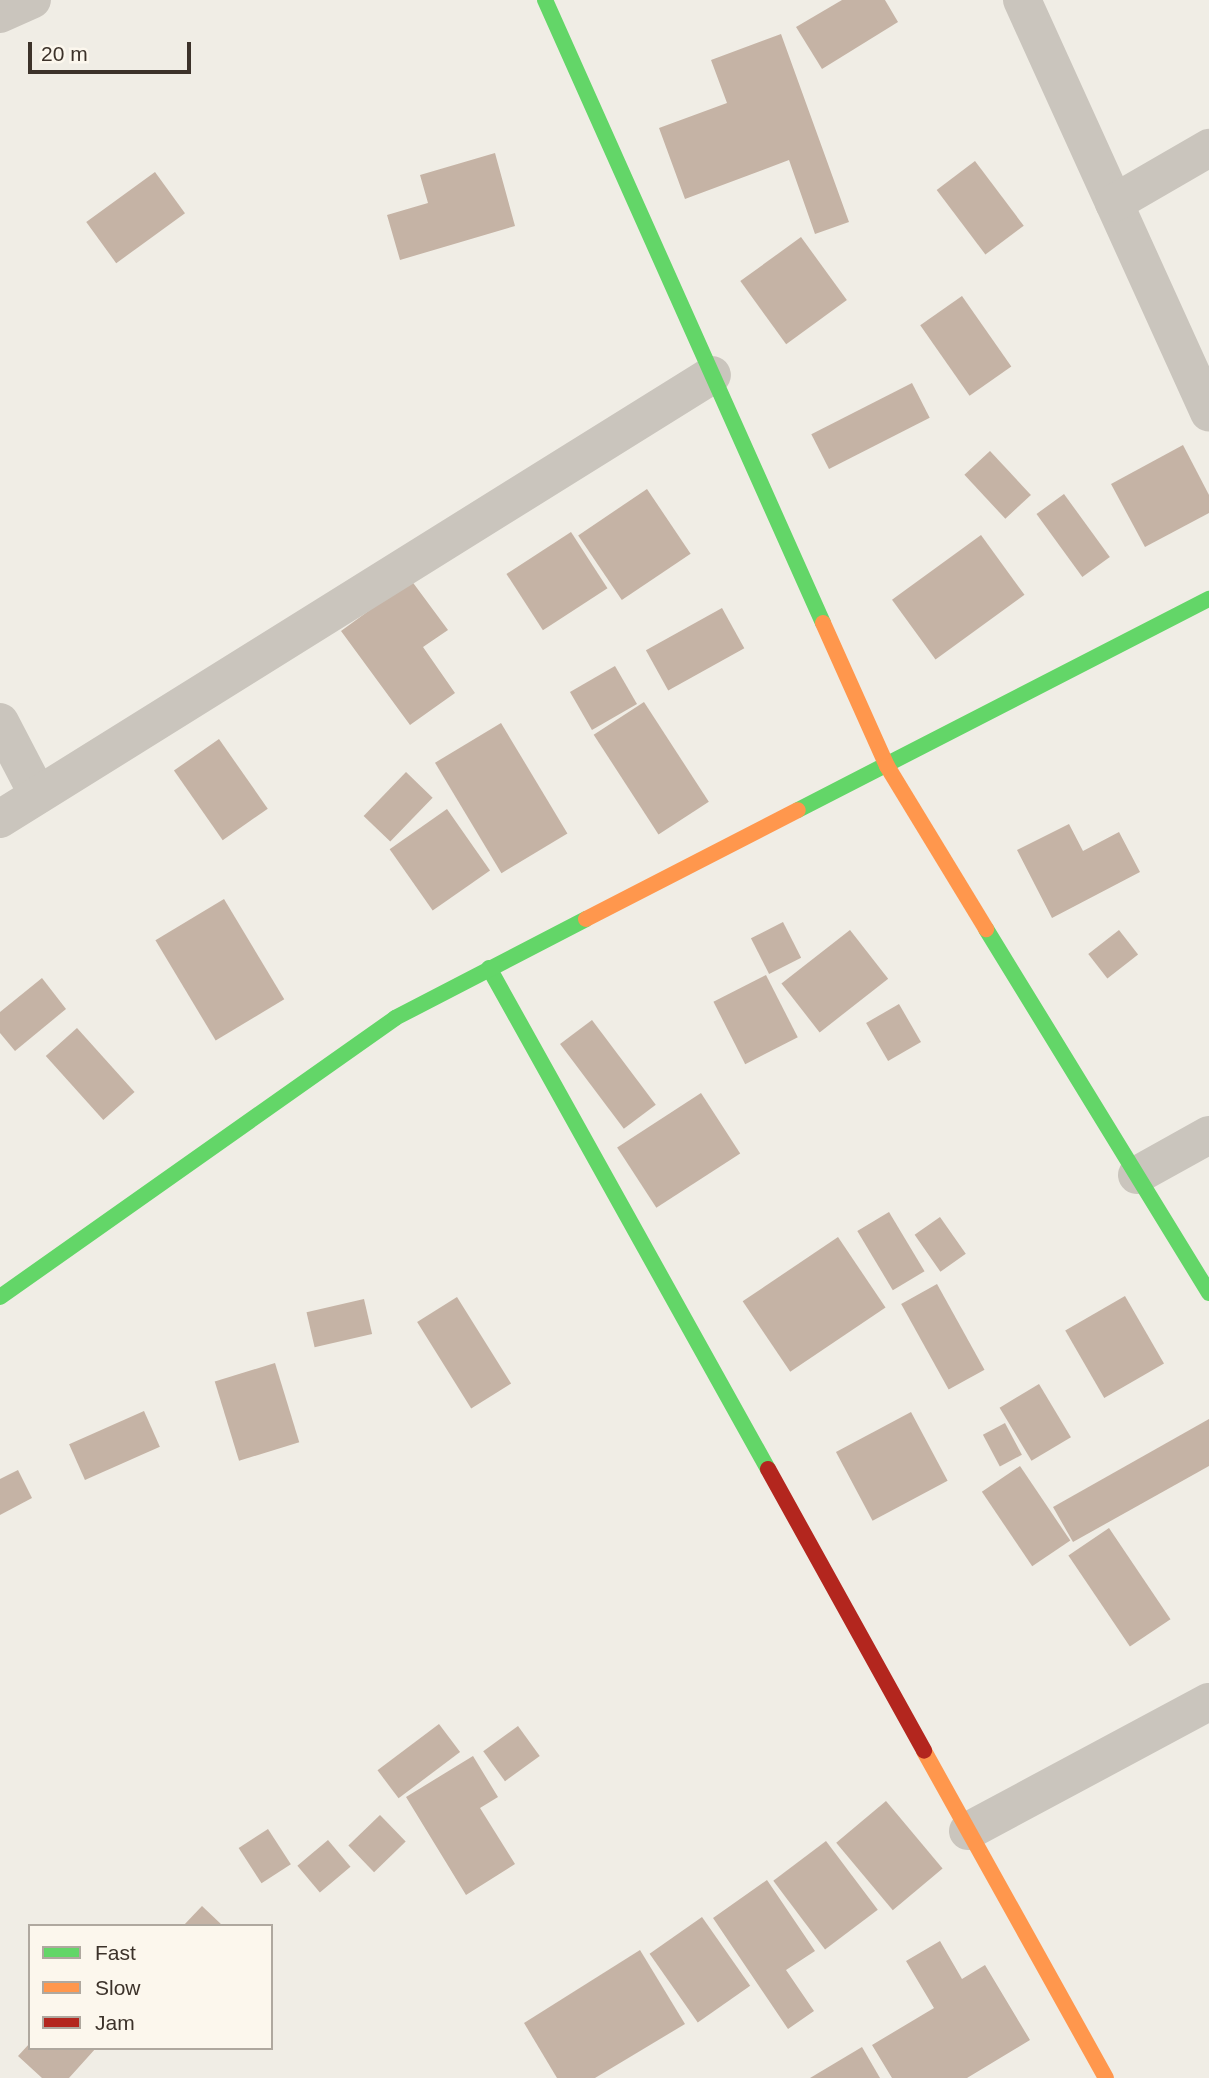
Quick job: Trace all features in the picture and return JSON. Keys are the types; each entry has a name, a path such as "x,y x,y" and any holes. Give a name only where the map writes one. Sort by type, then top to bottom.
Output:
{"street":[{"path":"0,15 32,0"},
{"path":"545,0 887,766 1209,1293"},
{"path":"1022,0 1209,413"},
{"path":"1114,203 1209,148"},
{"path":"0,819 712,375"},
{"path":"0,1297 395,1018 1209,600"},
{"path":"0,722 38,795"},
{"path":"489,968 1106,2078"},
{"path":"1137,1175 1209,1135"},
{"path":"968,1831 1209,1702"}],"building":[{"path":"842,0 885,0 898,22 822,69 796,27"},
{"path":"781,34 849,222 815,234 789,160 685,199 659,128 727,103 711,60"},
{"path":"495,153 515,226 400,260 387,215 428,203 420,175"},
{"path":"975,161 1024,226 985,255 937,190"},
{"path":"155,172 185,213 116,263 86,222"},
{"path":"801,237 847,300 786,344 740,281"},
{"path":"962,296 1011,366 970,396 920,325"},
{"path":"912,383 930,418 829,469 811,434"},
{"path":"1183,445 1209,495 1209,513 1145,547 1111,484"},
{"path":"990,451 1031,495 1005,519 964,475"},
{"path":"647,489 691,554 622,600 578,535"},
{"path":"1064,494 1110,557 1082,577 1036,514"},
{"path":"571,532 607,588 543,630 506,574"},
{"path":"981,535 1024,595 936,660 892,600"},
{"path":"411,580 448,630 423,647 455,693 410,725 341,631"},
{"path":"722,608 744,648 668,690 646,650"},
{"path":"615,666 637,704 592,730 570,692"},
{"path":"644,702 709,802 658,834 594,735"},
{"path":"501,723 567,834 501,873 435,763"},
{"path":"219,739 268,809 223,840 174,771"},
{"path":"406,772 433,798 390,842 364,816"},
{"path":"447,809 490,870 433,911 390,849"},
{"path":"1069,824 1083,851 1119,832 1140,872 1052,918 1017,850"},
{"path":"224,899 284,999 216,1040 155,940"},
{"path":"783,922 801,958 769,974 751,938"},
{"path":"850,930 888,979 820,1032 781,984"},
{"path":"1119,930 1138,954 1107,978 1088,954"},
{"path":"766,975 798,1037 745,1064 713,1002"},
{"path":"42,978 66,1009 15,1051 0,1033 0,1012"},
{"path":"899,1004 921,1042 888,1061 866,1023"},
{"path":"592,1020 656,1105 624,1129 560,1044"},
{"path":"77,1028 135,1092 103,1120 46,1056"},
{"path":"701,1093 740,1153 656,1208 617,1147"},
{"path":"889,1212 925,1271 893,1290 857,1231"},
{"path":"940,1217 966,1254 940,1272 915,1235"},
{"path":"838,1237 886,1307 790,1372 743,1301"},
{"path":"937,1284 985,1370 949,1390 901,1304"},
{"path":"1125,1296 1164,1364 1104,1398 1065,1330"},
{"path":"457,1297 511,1384 471,1408 417,1322"},
{"path":"364,1299 372,1334 315,1347 307,1312"},
{"path":"275,1363 299,1442 239,1461 215,1381"},
{"path":"1039,1384 1071,1437 1032,1461 1000,1408"},
{"path":"144,1411 160,1447 85,1480 69,1444"},
{"path":"911,1412 948,1481 873,1521 836,1452"},
{"path":"1209,1419 1209,1466 1073,1542 1053,1507"},
{"path":"1005,1423 1022,1455 1000,1467 983,1435"},
{"path":"1020,1466 1070,1541 1032,1566 982,1492"},
{"path":"18,1470 32,1498 0,1515 0,1479"},
{"path":"1109,1528 1171,1619 1130,1647 1068,1555"},
{"path":"439,1724 460,1752 399,1798 378,1770"},
{"path":"518,1726 540,1756 505,1781 483,1751"},
{"path":"473,1756 498,1797 480,1808 515,1864 466,1895 406,1797"},
{"path":"886,1801 943,1868 893,1910 836,1843"},
{"path":"380,1815 406,1842 374,1872 348,1846"},
{"path":"268,1829 291,1864 262,1883 239,1848"},
{"path":"328,1840 350,1867 320,1893 297,1866"},
{"path":"826,1841 878,1910 825,1949 773,1881"},
{"path":"767,1880 815,1951 786,1970 814,2011 788,2029 713,1918"},
{"path":"202,1906 221,1924 185,1924"},
{"path":"702,1917 750,1986 698,2023 650,1954"},
{"path":"940,1941 962,1979 985,1965 1030,2040 967,2078 892,2078 872,2045 934,2008 906,1961"},
{"path":"640,1950 685,2024 595,2078 557,2078 524,2023"},
{"path":"28,2045 28,2050 94,2050 69,2078 42,2078 18,2056"},
{"path":"862,2047 880,2078 810,2078"}],"traffic: fast":[{"path":"545,0 823,623"},
{"path":"798,810 1209,599"},
{"path":"0,1297 395,1018 586,919"},
{"path":"986,929 1209,1293"},
{"path":"489,968 768,1469"}],"traffic: slow":[{"path":"823,623 887,766 986,929"},
{"path":"586,919 798,810"},
{"path":"924,1751 1106,2078"}],"traffic: jam":[{"path":"768,1469 924,1751"}]}
